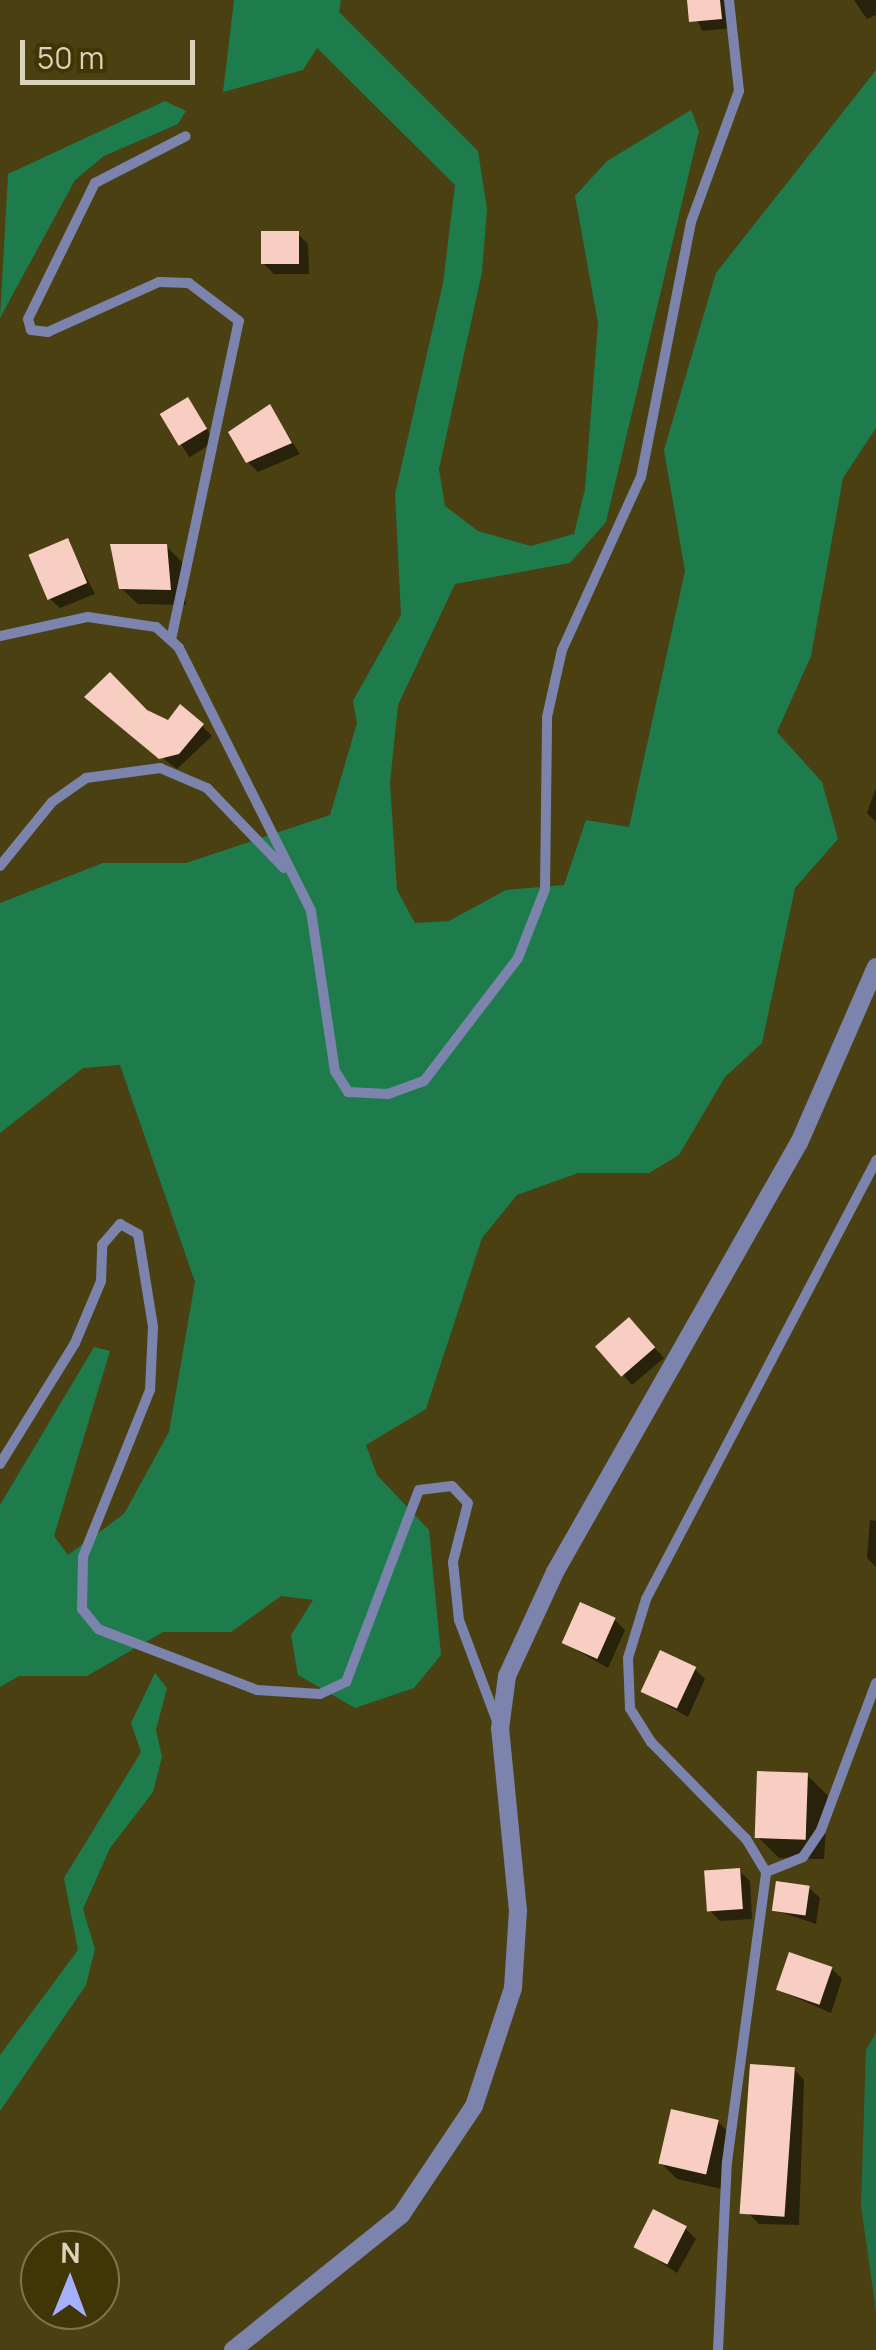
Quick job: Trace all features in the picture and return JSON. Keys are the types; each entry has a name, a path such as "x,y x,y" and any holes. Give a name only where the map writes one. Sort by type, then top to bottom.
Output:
{"street":[{"path":"0,636 88,617 156,626 171,640 312,911 342,1081 348,1092 388,1094 424,1081 518,958 545,889 550,700 562,650 642,477 691,222 740,91 729,0"},
{"path":"171,640 238,321 189,283 159,282 48,332 31,330 28,318 96,183 186,136"},
{"path":"0,866 52,802 86,778 160,768 207,788 295,880"},
{"path":"233,2350 401,2215 474,2106 513,1988 516,1879 500,1730 506,1676 555,1572 799,1144 876,967"},
{"path":"718,2350 727,2162 766,1872 746,1838 651,1742 630,1708 628,1658 646,1599 876,1160"},
{"path":"0,1464 75,1343 101,1281 102,1245 120,1224 138,1234 153,1326 150,1390 83,1557 82,1609 98,1629 256,1690 320,1694 346,1682 418,1490 452,1486 468,1503 453,1562 459,1620 500,1730"},
{"path":"766,1872 803,1858 821,1830 876,1683"}],"green space":[{"path":"234,0 341,0 339,12 478,151 487,209 482,272 439,469 445,506 478,531 531,546 574,534 585,489 598,323 575,196 607,161 691,110 699,131 606,522 570,563 455,584 398,705 390,783 397,890 415,923 449,921 506,890 564,885 586,820 629,827 685,571 664,450 716,273 876,70 876,428 843,478 811,656 777,732 822,782 838,839 795,888 762,1043 725,1077 679,1155 649,1173 578,1173 517,1195 482,1238 426,1409 366,1445 377,1475 429,1530 441,1655 414,1688 355,1708 298,1675 291,1635 313,1600 281,1596 231,1632 163,1632 87,1676 19,1676 0,1687 0,1505 94,1347 110,1351 54,1536 68,1555 124,1514 169,1432 195,1282 120,1065 83,1068 0,1133 0,903 103,863 186,863 330,815 357,723 353,701 401,615 395,494 443,283 455,185 317,48 303,70 223,92"},
{"path":"165,101 186,111 178,124 104,156 75,180 0,318 8,174"},
{"path":"155,1673 167,1688 156,1730 162,1757 153,1792 110,1848 83,1909 95,1949 86,1985 0,2111 0,2055 78,1950 64,1878 141,1752 131,1723"},
{"path":"876,2033 876,2311 861,2206 866,2050"}],"building":[{"path":"687,0 720,0 722,19 689,22"},
{"path":"261,231 299,231 299,264 261,264"},
{"path":"188,397 207,429 179,446 160,414"},
{"path":"270,404 292,443 246,463 228,432"},
{"path":"68,538 87,583 48,600 28,555"},
{"path":"110,544 167,544 171,590 119,589"},
{"path":"110,672 147,710 168,720 180,704 204,724 179,754 159,759 84,697"},
{"path":"629,1317 655,1347 621,1377 595,1347"},
{"path":"580,1602 616,1618 597,1659 562,1643"},
{"path":"660,1650 696,1667 677,1709 641,1692"},
{"path":"757,1771 808,1773 806,1840 755,1838"},
{"path":"740,1868 743,1909 707,1911 704,1871"},
{"path":"776,1881 810,1886 805,1915 772,1911"},
{"path":"789,1952 832,1967 819,2005 776,1990"},
{"path":"750,2064 795,2067 784,2217 740,2214"},
{"path":"671,2109 719,2120 706,2175 658,2164"},
{"path":"653,2209 687,2226 667,2265 633,2247"}]}
